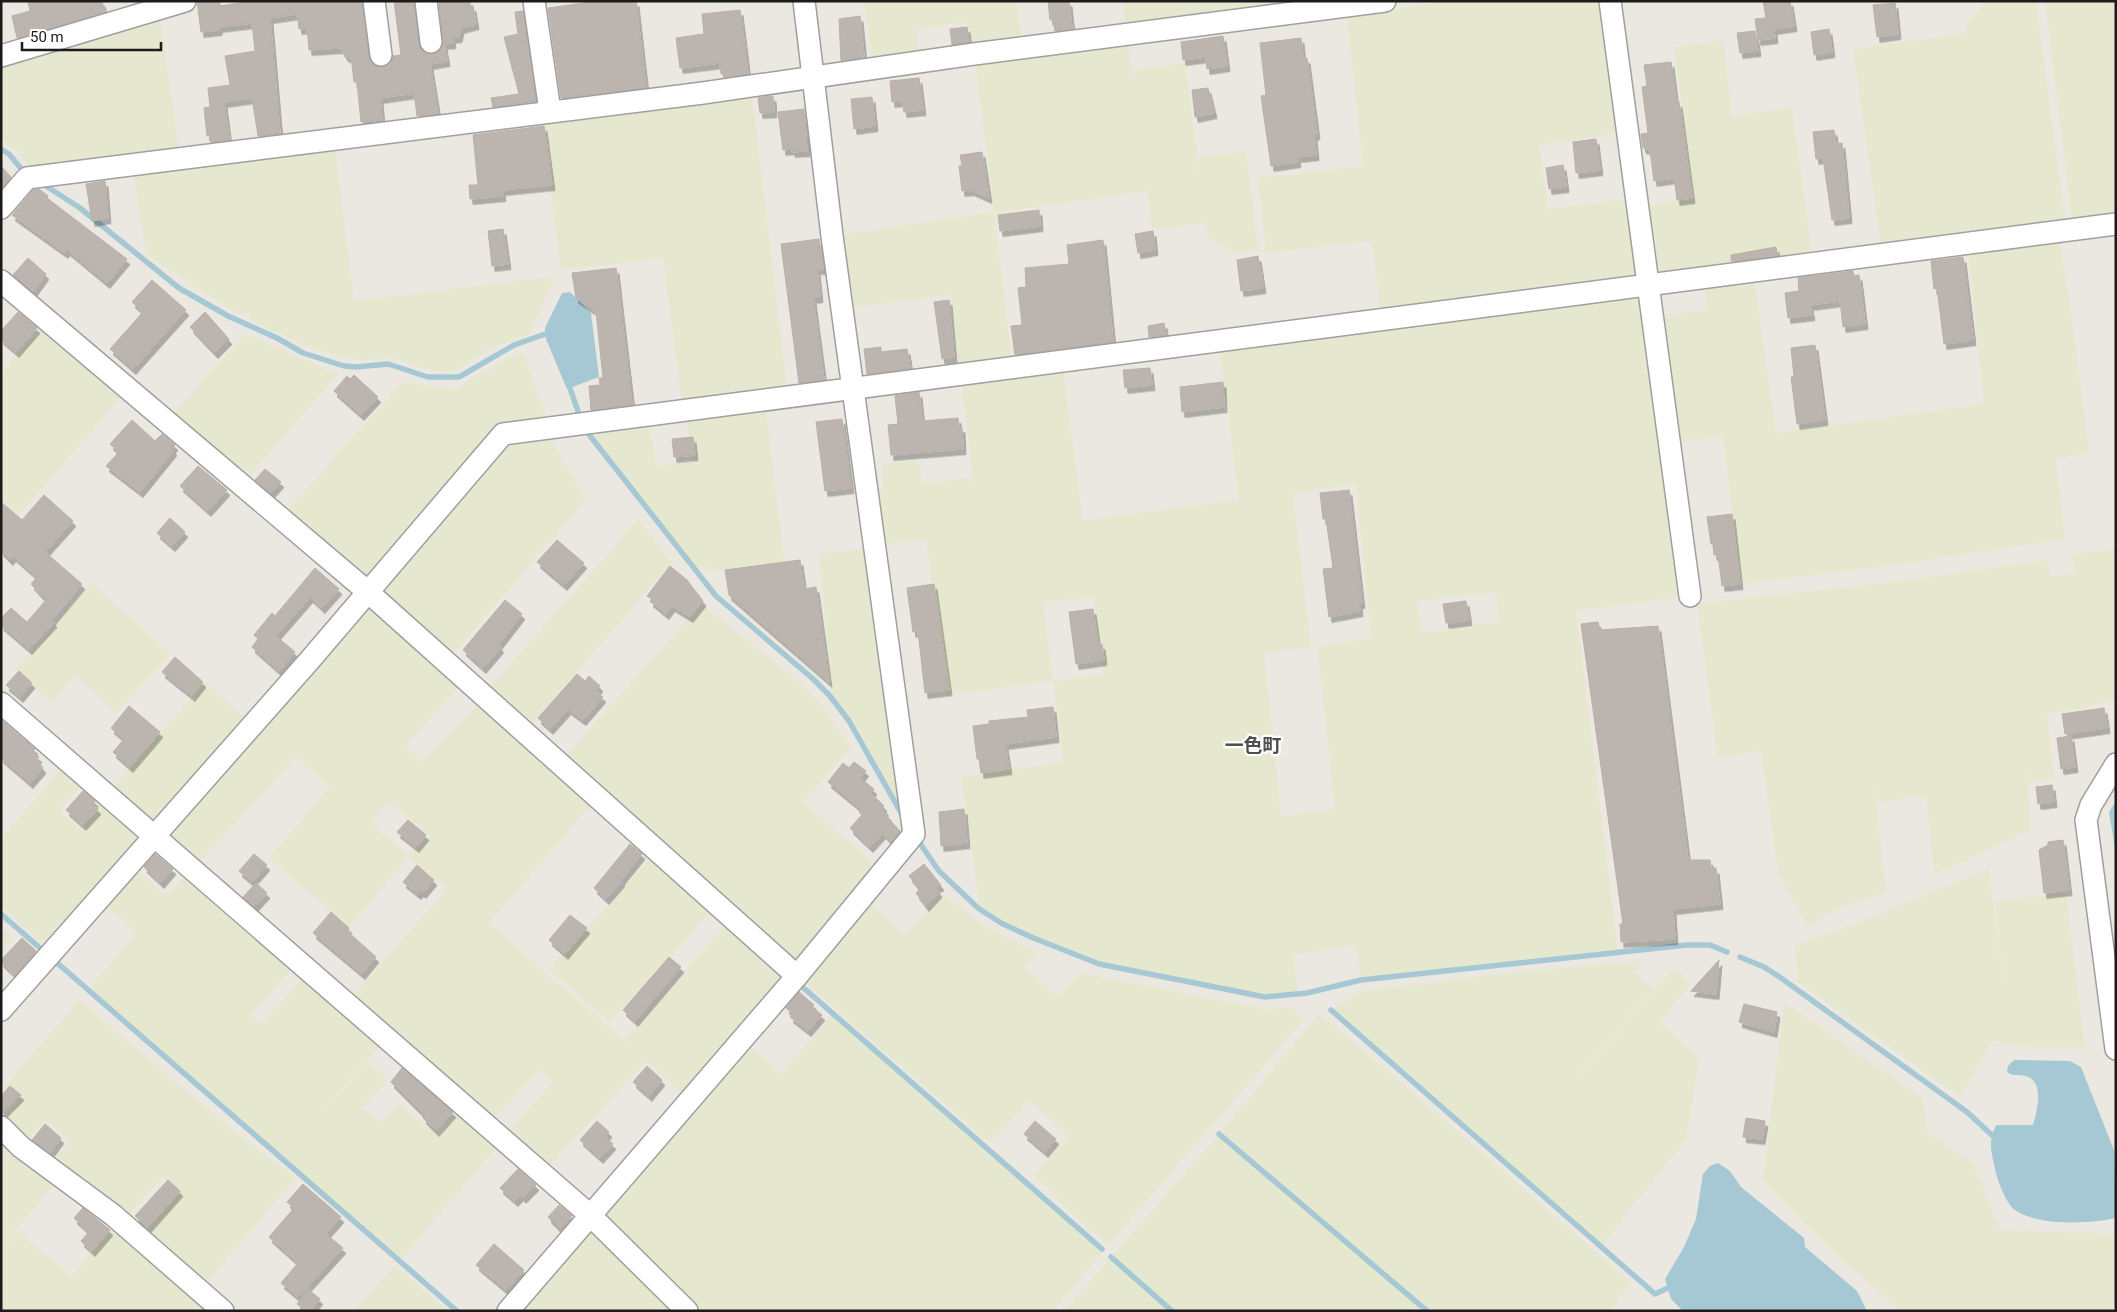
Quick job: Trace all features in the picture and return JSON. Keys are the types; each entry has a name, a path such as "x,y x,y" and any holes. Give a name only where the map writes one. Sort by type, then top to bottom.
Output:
{"street":[{"path":"1,56 185,1"},
{"path":"374,1 382,55"},
{"path":"426,1 431,42"},
{"path":"534,1 550,112"},
{"path":"508,1311 797,976 914,834 852,389 804,1"},
{"path":"1,208 27,178 814,78 1233,11 1385,1"},
{"path":"1610,1 1690,596"},
{"path":"1,1010 368,592 503,434 2116,224"},
{"path":"1,281 368,592 797,976"},
{"path":"1,703 591,1216 687,1311"},
{"path":"2116,764 2091,805 2086,820 2116,1049"},
{"path":"1,1127 21,1147 113,1215 223,1311"}],"green space":[{"path":"864,1 1016,1 1023,48 1127,35 1134,89 1132,70 1185,63 1200,175 1199,157 1246,152 1258,250 1235,253 1208,237 1206,223 1152,230 1147,191 994,213 1013,368 1062,362 1083,520 1239,500 1219,341 1648,285 1690,596 1576,611 1618,952 1361,980 1356,946 1293,955 1298,995 1272,997 1144,974 1089,960 1031,937 980,909 961,777 1063,762 1053,681 948,695 926,539 874,546 867,491 884,488 881,465 919,460 922,484 972,477 975,493 950,295 842,309 832,236 994,212 974,55 971,55 967,22 916,29 921,62 874,69","holes":["1356,484 1371,638 1317,646 1335,809 1281,816 1264,653 1311,647 1293,494","1496,593 1498,622 1472,625 1472,628 1421,632 1417,602 1465,595","1093,597 1103,674 1053,681 1043,602"]},
{"path":"1123,1 1284,1 1286,14 1127,35"},
{"path":"1446,1 1605,1 1623,133 1539,145 1548,209 1631,199 1642,284 1381,317 1372,241 1266,253 1258,178 1363,166 1347,16"},
{"path":"1985,1 2036,1 2066,228 1882,252 1853,49 1961,34"},
{"path":"2045,1 2116,1 2116,221 2073,226"},
{"path":"159,8 180,159 334,139 354,301 556,276 529,335 492,348 451,373 426,369 393,358 362,360 307,347 252,321 251,314 238,314 146,254 132,165 31,171 17,149 4,143 1,138 1,56"},
{"path":"1723,40 1732,116 1792,108 1813,261 1651,282 1641,207 1694,198 1674,47"},
{"path":"751,86 788,397 765,400 784,561 707,572 706,566 694,569 584,424 648,415 656,466 692,462 686,411 683,411 663,258 561,270 540,112"},
{"path":"2059,239 2071,311 2089,452 2056,459 2065,539 1894,565 1741,584 1723,435 1673,443 1655,316 1707,310 1704,283 1754,278 1776,433 1984,404 1968,250"},
{"path":"43,326 122,396 18,516 1,501 1,374"},
{"path":"246,334 338,374 242,484 167,420"},
{"path":"522,351 545,412 534,430 545,428 586,500 446,662 281,517 403,382 457,390 464,383"},
{"path":"638,520 672,563 524,732 483,695"},
{"path":"866,548 901,809 832,694 819,554"},
{"path":"2116,548 2116,698 2088,707 2041,715 2047,715 2054,779 2028,783 2026,765 2031,830 1934,875 1926,795 1877,803 1874,785 1886,892 1838,909 1807,927 1778,872 1761,751 1718,758 1697,604 1899,581 2048,560 2050,576 2075,573 2073,555"},
{"path":"92,583 170,654 116,713 75,675 51,703 15,670"},
{"path":"364,600 459,686 405,747 423,761 479,704 593,803 489,923 636,1051 625,1040 728,922 562,760 702,604 799,682 819,701 851,747 803,802 883,871 862,897 906,935 943,894 982,924 1037,953 1024,967 1059,997 1082,973 1270,1010 1290,1007 1304,1020 1108,1245 1069,1211 1034,1175 1069,1136 1029,1101 990,1143 797,976 743,1040 781,1073 833,1014 949,1115 1104,1251 1053,1311 508,1311 690,1100 646,1061 542,1174 503,1140 400,1261 88,989 137,933 99,899 129,864 166,897 187,874 292,969 250,1016 262,1024 304,975 381,1044 318,1117 367,1062 388,1080 362,1108 381,1123 399,1104 439,1137 466,1106 347,1002 447,889 409,857 349,927 269,858 330,787 296,757 193,869 154,835","holes":["389,801 430,836 409,856 371,823","539,1069 553,1082 503,1139 488,1126"]},
{"path":"205,682 248,720 153,830 109,792"},
{"path":"62,769 81,786 59,811 79,828 99,804 138,838 45,945 1,907 1,838"},
{"path":"653,856 713,909 609,1022 549,969"},
{"path":"1989,869 2003,985 1995,901 2066,893 2085,1048 2009,1046 1993,1040 1960,1097 1798,982 1795,945 1844,928"},
{"path":"1,927 13,938 1,951"},
{"path":"1643,961 1634,972 1653,989 1569,1087 1674,968 1691,984 1660,1022 1699,1059 1686,1140 1601,1246 1331,1010 1360,992 1496,974"},
{"path":"79,1000 235,1132 296,1178 202,1288 142,1235 181,1191 162,1177 126,1218 52,1162 69,1140 45,1119 25,1143 2,1121 21,1098 5,1086"},
{"path":"1784,1003 1922,1097 1928,1133 1972,1161 2000,1230 2116,1234 2116,1301 2107,1311 1900,1311 1822,1241 1763,1180"},
{"path":"1319,1014 1400,1081 1631,1282 1611,1311 1064,1311 1219,1134"},
{"path":"1,1141 55,1183 1,1248"},
{"path":"114,1226 210,1311 1,1311 1,1250 18,1230 71,1277"},
{"path":"395,1265 435,1300 448,1311 354,1311"}],"water":[{"path":"570,292 591,313 599,377 567,389 546,339 545,328 562,293"},
{"path":"2116,801 2116,854 2109,812"},
{"path":"2014,1060 2070,1061 2081,1067 2114,1150 2116,1218 2092,1222 2050,1221 2025,1215 2015,1210 2008,1202 1996,1173 1991,1151 1992,1137 1996,1125 2033,1125 2038,1098 2038,1090 2032,1079 2007,1072 2008,1066"},
{"path":"1718,1163 1730,1171 1741,1187 1804,1238 1805,1247 1857,1291 1867,1311 1682,1310 1671,1299 1665,1279 1684,1247 1696,1219 1703,1174 1710,1166"}],"building":[{"path":"28,1 102,1 105,12 17,38 12,16 30,11"},
{"path":"197,1 220,1 220,6 251,1 362,1 369,57 371,63 382,67 389,65 393,56 401,55 394,1 414,1 419,44 421,50 427,54 438,52 443,46 439,1 470,1 470,6 473,6 476,24 461,28 459,37 452,38 453,43 444,44 447,61 430,64 438,114 417,116 414,93 380,98 382,120 361,122 357,82 354,82 351,56 346,57 340,48 309,50 307,28 299,29 297,14 270,18 280,134 258,136 252,98 224,102 229,140 211,142 210,135 207,136 204,108 210,107 208,88 230,85 225,56 255,51 252,23 219,27 219,30 201,32"},
{"path":"584,1 636,1 646,88 561,98 548,8 584,3"},
{"path":"1048,1 1069,1 1072,29 1055,31 1053,20 1050,20"},
{"path":"1763,1 1790,1 1794,26 1774,29 1775,38 1758,40 1755,19 1766,18"},
{"path":"1895,3 1898,34 1877,37 1873,5"},
{"path":"740,10 748,74 725,77 724,74 721,74 720,63 680,68 676,38 704,34 702,14"},
{"path":"523,11 536,101 493,107 491,98 519,94 504,37 518,34 515,12"},
{"path":"860,16 864,57 841,61 839,19"},
{"path":"967,27 969,42 952,45 950,29"},
{"path":"1829,29 1832,52 1814,55 1811,32"},
{"path":"1755,31 1758,51 1740,53 1737,33"},
{"path":"1223,36 1227,66 1207,69 1206,57 1183,60 1181,42"},
{"path":"1301,38 1303,58 1307,58 1317,134 1314,135 1316,155 1297,157 1298,162 1271,166 1261,96 1266,95 1260,43"},
{"path":"1671,62 1676,102 1679,102 1692,198 1677,200 1674,178 1654,181 1650,150 1643,148 1641,134 1648,133 1642,87 1647,86 1644,65"},
{"path":"919,78 923,110 904,112 902,101 892,102 890,81"},
{"path":"1208,88 1214,113 1195,117 1192,90"},
{"path":"773,96 774,112 760,113 758,98"},
{"path":"872,97 875,126 854,129 851,99"},
{"path":"804,109 807,151 792,152 792,149 783,150 778,112"},
{"path":"544,126 552,185 502,190 503,196 470,199 469,185 478,185 473,135"},
{"path":"1834,130 1836,144 1842,143 1849,218 1832,220 1823,158 1816,159 1813,132"},
{"path":"1596,139 1600,170 1576,173 1573,142"},
{"path":"982,152 989,198 971,190 962,191 959,166 962,165 960,155"},
{"path":"1563,165 1566,187 1549,189 1546,168"},
{"path":"1,166 11,177 1,189"},
{"path":"105,181 108,218 92,221 86,184"},
{"path":"39,189 48,196 47,198 127,259 107,283 67,250 65,253 12,215 33,190"},
{"path":"1039,210 1040,226 1000,231 998,215"},
{"path":"503,229 508,264 492,266 488,231"},
{"path":"1153,231 1155,250 1138,253 1135,234"},
{"path":"819,239 823,269 817,269 820,297 813,298 824,380 799,383 781,244"},
{"path":"1103,240 1113,342 1015,355 1011,326 1022,325 1018,288 1026,287 1025,268 1069,264 1067,245"},
{"path":"1776,247 1777,256 1731,261 1731,255"},
{"path":"1258,256 1263,288 1241,291 1237,260"},
{"path":"1963,257 1973,340 1944,344 1937,288 1934,289 1931,261"},
{"path":"28,258 46,274 33,292 13,275"},
{"path":"616,268 632,405 591,410 589,386 600,385 599,378 603,378 596,312 576,298 572,273"},
{"path":"1853,271 1854,276 1859,275 1865,324 1843,327 1840,301 1810,305 1812,315 1788,318 1785,293 1799,291 1798,278"},
{"path":"152,280 186,310 133,369 110,349 143,312 132,302"},
{"path":"949,300 954,357 942,359 934,302"},
{"path":"18,312 37,328 16,352 1,339 1,331"},
{"path":"205,312 229,339 215,353 190,327"},
{"path":"1164,323 1166,335 1149,337 1148,326"},
{"path":"1815,345 1825,420 1797,424 1791,377 1794,377 1791,348"},
{"path":"881,347 881,352 907,349 910,368 867,374 864,349"},
{"path":"1150,368 1152,385 1125,388 1123,370"},
{"path":"354,375 378,397 361,415 334,391 347,376 350,379"},
{"path":"1223,382 1224,407 1182,412 1180,387"},
{"path":"919,392 922,421 958,418 959,428 962,427 963,449 891,455 888,425 898,424 895,396"},
{"path":"842,419 851,488 825,491 816,422"},
{"path":"132,420 155,441 162,434 175,445 172,448 174,450 140,492 106,466 119,452 110,444"},
{"path":"693,437 695,455 674,457 672,439"},
{"path":"198,466 227,490 208,511 180,486"},
{"path":"265,469 281,482 271,493 255,480"},
{"path":"1349,490 1362,603 1359,603 1360,611 1329,617 1323,569 1333,568 1320,493"},
{"path":"44,495 73,521 45,552 82,584 52,620 54,622 29,649 1,625 1,618 11,608 27,622 46,600 31,584 37,577 13,556 10,560 1,551 1,502 22,520"},
{"path":"1732,514 1740,584 1722,586 1718,554 1714,555 1707,517"},
{"path":"170,518 185,532 172,546 157,533"},
{"path":"557,540 584,563 564,585 537,562"},
{"path":"800,560 804,589 816,587 829,682 729,595 725,570"},
{"path":"670,566 687,580 703,601 690,617 672,606 666,614 650,601 652,599 647,596"},
{"path":"315,568 339,589 322,608 310,597 276,636 295,652 279,671 252,647 258,639 254,635 272,613 275,616"},
{"path":"934,584 949,690 925,693 918,631 913,632 907,588"},
{"path":"505,600 522,614 498,645 501,647 483,668 463,650"},
{"path":"1466,601 1469,620 1446,623 1443,604"},
{"path":"1093,609 1098,644 1102,644 1104,660 1076,664 1069,612"},
{"path":"1598,622 1600,630 1658,626 1688,860 1710,860 1711,869 1716,868 1720,904 1673,909 1675,939 1621,942 1620,924 1623,924 1581,624"},
{"path":"175,657 203,682 192,696 162,672"},
{"path":"19,671 32,683 20,697 6,685"},
{"path":"577,674 585,681 589,676 600,686 596,691 603,697 583,720 568,709 550,729 538,718"},
{"path":"129,706 160,732 130,767 113,752 124,739 111,728"},
{"path":"1053,707 1056,737 1005,744 1009,769 981,773 979,759 977,759 973,726 989,724 989,721 1028,717 1027,710"},
{"path":"2104,708 2107,728 2065,734 2062,714"},
{"path":"1,720 35,749 32,752 39,757 36,759 43,768 30,783 1,758"},
{"path":"2071,736 2075,767 2061,769 2057,738"},
{"path":"854,762 866,771 860,778 874,789 871,793 884,806 882,809 889,816 887,817 900,831 891,842 883,833 870,847 850,828 862,815 859,812 861,809 828,782 843,763 849,768"},
{"path":"2052,785 2054,802 2038,804 2036,787"},
{"path":"83,791 95,801 93,804 98,809 83,825 66,810"},
{"path":"964,809 967,843 941,846 939,812"},
{"path":"408,820 426,835 416,847 397,832"},
{"path":"2063,840 2069,890 2044,893 2039,850 2048,845 2048,842"},
{"path":"630,844 642,854 621,880 614,874 622,881 606,899 594,888"},
{"path":"155,854 173,869 161,883 144,867"},
{"path":"254,854 267,865 252,882 239,871"},
{"path":"924,864 941,885 936,888 939,892 926,906 916,893 920,889 909,876"},
{"path":"417,865 434,880 423,893 421,891 418,894 403,882"},
{"path":"256,883 267,893 254,907 243,897"},
{"path":"331,912 349,928 347,931 376,957 362,974 313,933"},
{"path":"570,915 587,928 565,954 549,940"},
{"path":"22,938 36,951 15,975 1,960"},
{"path":"669,957 681,967 635,1021 623,1010"},
{"path":"1719,960 1716,994 1691,991"},
{"path":"799,992 822,1015 808,1031 790,1017 793,1014 786,1008"},
{"path":"1744,1004 1777,1012 1774,1032 1739,1022"},
{"path":"647,1066 662,1080 649,1096 633,1082"},
{"path":"402,1068 453,1112 436,1131 423,1118 425,1116 391,1082"},
{"path":"10,1086 21,1095 1,1115 1,1096"},
{"path":"1746,1118 1765,1121 1762,1139 1743,1137"},
{"path":"597,1121 609,1132 605,1137 613,1144 600,1158 580,1140"},
{"path":"1035,1121 1056,1139 1045,1152 1024,1134"},
{"path":"45,1124 61,1138 50,1153 32,1140"},
{"path":"518,1169 536,1185 523,1198 521,1195 515,1201 500,1188"},
{"path":"168,1180 180,1191 148,1227 135,1216"},
{"path":"303,1184 341,1217 326,1234 343,1248 298,1297 281,1283 298,1263 269,1237 294,1208 287,1202"},
{"path":"559,1205 572,1216 560,1229 548,1217"},
{"path":"83,1208 110,1230 92,1251 81,1241 89,1232 74,1218"},
{"path":"494,1244 524,1270 506,1290 476,1265"},
{"path":"308,1289 320,1299 310,1311 306,1311 297,1304"}],"waterway":[{"path":"1,149 9,154 23,171"},
{"path":"43,184 80,208 179,288 228,316 277,338 303,353 344,366 356,367 388,364 428,377 459,377 514,345 551,332"},
{"path":"567,380 579,414"},
{"path":"587,432 716,596 812,678 830,696 849,721 904,818"},
{"path":"919,842 939,871 978,908 1001,923 1031,937 1099,964 1265,997 1307,993 1361,980 1687,945 1710,945 1727,952"},
{"path":"1,914 457,1311"},
{"path":"1740,957 1764,967 1781,978 1967,1112 1996,1139"},
{"path":"798,983 1102,1249"},
{"path":"1331,1010 1655,1294 1668,1288"},
{"path":"1219,1134 1427,1311"},
{"path":"1111,1257 1172,1311"}],"district":[{"name":"一色町","path":"1253,745"}]}
